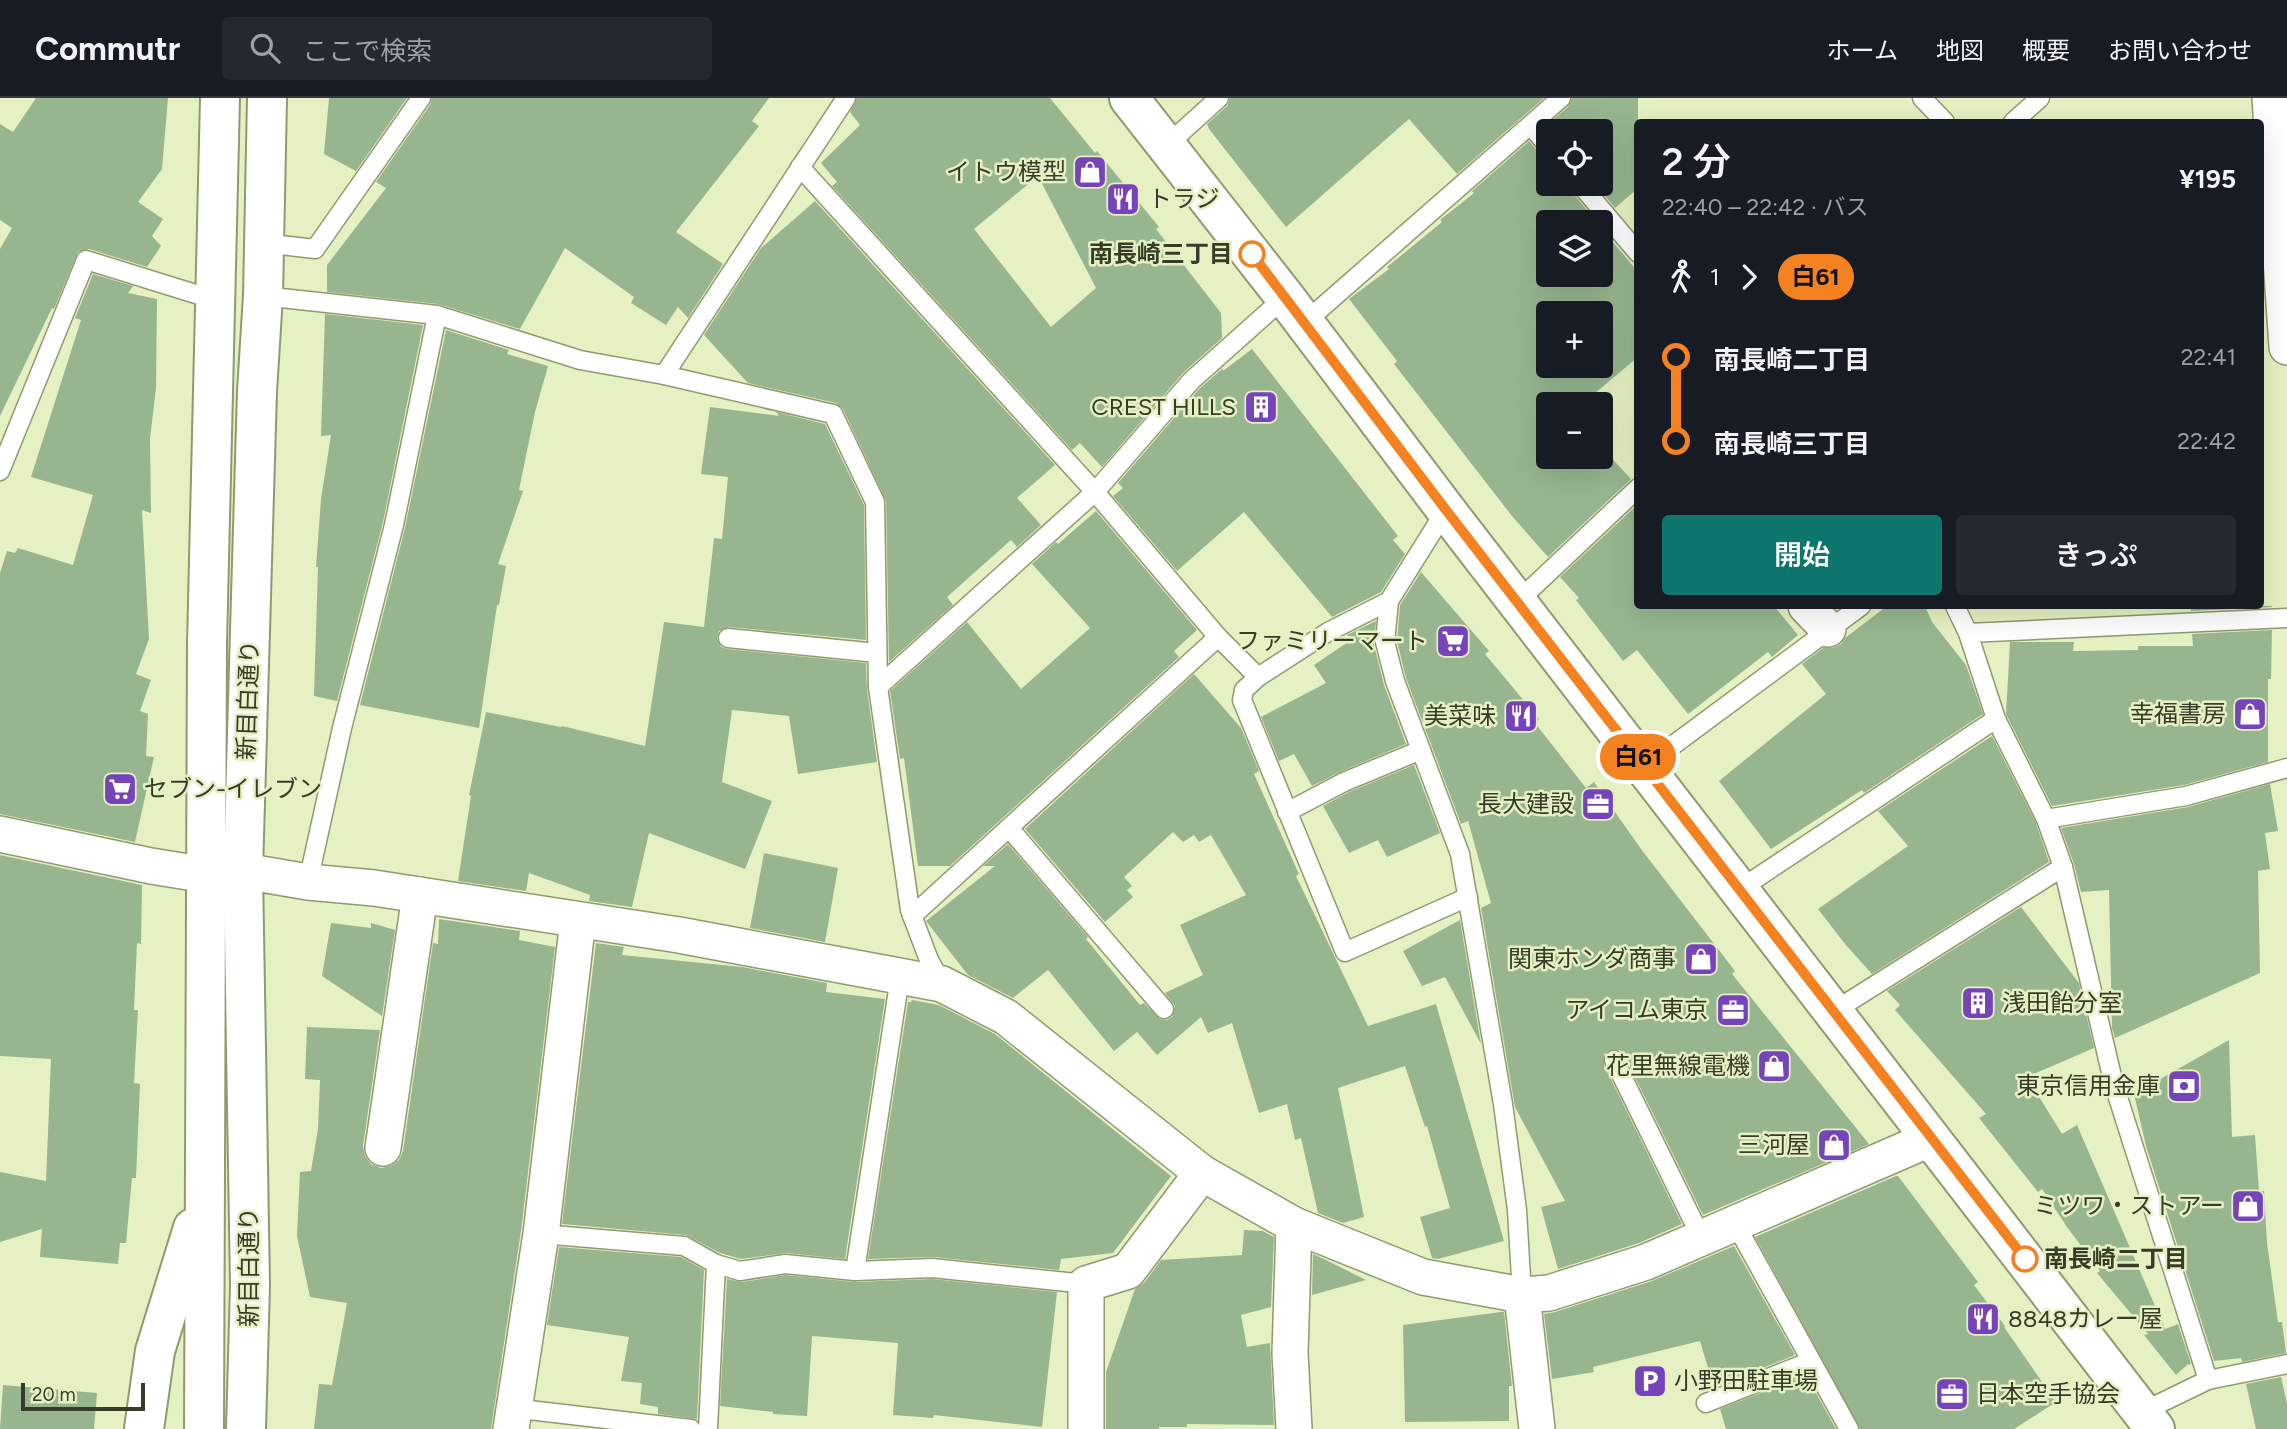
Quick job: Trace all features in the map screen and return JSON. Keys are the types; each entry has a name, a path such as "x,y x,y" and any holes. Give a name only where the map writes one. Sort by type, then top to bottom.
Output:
{"main road":[{"name":"新目白通り","path":"220,98 207,631 250,1285 246,1429"},
{"name":"新目白通り","path":"204,1429 206,1188 263,296 267,98"},
{"path":"1129,98 1295,310 2148,1421"},
{"path":"144,1429 155,1351 206,1188"},
{"path":"250,1285 270,1391 269,1429"}],"street":[{"path":"2270,98 2269,203 2285,272 2287,347"},
{"path":"0,834 151,866 420,895 679,935 942,984 1006,1017 1202,1173 1294,1225 1423,1277 1522,1295 1549,1293 1646,1262 1932,1138"},
{"path":"383,1148 420,895"},
{"path":"512,1418 541,1234 578,919"},
{"path":"1087,1429 1086,1284 1128,1271 1202,1173"},
{"path":"1294,1225 1290,1353 1294,1429"},
{"path":"1522,1295 1537,1429"}],"lane":[{"path":"263,243 315,249 421,98"},
{"path":"664,374 846,98"},
{"path":"1167,145 1219,98"},
{"path":"878,687 1095,492 1191,382 1295,310 1531,126 1561,98"},
{"path":"1922,98 1942,119"},
{"path":"2016,119 2040,98"},
{"path":"1531,126 1536,132"},
{"path":"800,167 1095,492 1218,637 1258,677"},
{"path":"1590,196 1634,248"},
{"path":"0,471 86,260 215,300"},
{"path":"263,296 437,315 580,360 664,374 832,414 876,502 878,687 912,916 929,960 942,984"},
{"path":"308,882 342,728 394,525 437,315"},
{"path":"1517,602 1634,492"},
{"path":"1446,510 1390,601 1385,642 1395,681 1460,854 1503,1104 1517,1210 1522,1295"},
{"path":"1390,601 1328,632 1258,677 1244,690 1242,700 1345,952 1468,897"},
{"path":"1645,766 1817,617 1849,609"},
{"path":"1956,609 1968,633 1996,719 2046,819 2063,867 2114,1085 2208,1380"},
{"path":"1968,633 2287,618"},
{"path":"912,916 1218,637"},
{"path":"728,638 877,653"},
{"path":"1740,889 1996,719"},
{"path":"1287,812 1344,782 1421,750"},
{"path":"2046,819 2186,796 2287,768"},
{"path":"1009,828 1164,1009"},
{"path":"1834,1011 2063,867"},
{"path":"855,1270 900,977"},
{"path":"1614,1060 1702,1239"},
{"path":"1735,1225 1849,1429"},
{"path":"541,1234 684,1246 716,1264 740,1271 785,1264 855,1270 933,1268 1086,1284"},
{"path":"708,1429 716,1264"},
{"path":"1706,1403 1811,1361"},
{"path":"2148,1421 2208,1380 2287,1364"},
{"path":"512,1418 691,1429"}],"building":[{"path":"36,98 168,98 162,169 138,202 163,219 152,236 161,246 147,267 89,249 78,252 54,309 52,308 0,416 0,249 12,228 0,220 0,124 13,132"},
{"path":"329,98 407,98 356,171 324,154"},
{"path":"432,98 769,98 752,121 759,126 676,232 723,264 688,318 678,307 666,325 631,303 634,297 565,248 520,329 438,304 327,292 327,265 386,188 376,182 430,105"},
{"path":"857,98 1050,98 1159,227 1156,229 1221,313 1222,338 1183,373 1102,467 1080,443 1072,450 832,186 837,182 821,163 860,125 850,112","holes":["1038,176 1096,288 1051,327 974,229"]},
{"path":"1230,98 1544,98 1457,174 1409,119 1286,227 1209,129 1207,124 1227,106"},
{"path":"1572,98 1638,98 1638,119 1634,119 1634,191 1615,208 1605,196 1613,196 1613,119 1554,119 1568,107"},
{"path":"1529,141 1536,149 1536,196 1575,196 1587,210 1536,210 1536,287 1613,287 1613,242 1634,267 1634,360 1613,378 1613,301 1536,301 1536,378 1613,378 1596,392 1536,392 1536,469 1613,469 1613,460 1631,479 1548,557 1512,516 1394,364 1397,361 1349,299 1389,269 1387,267 1442,222 1440,220 1474,193 1472,191"},
{"path":"815,201 1055,465 1017,498 1041,525 1017,547 1011,540 947,597 953,605 889,662 886,501 843,409 836,403 748,383 704,335 761,248"},
{"path":"93,274 133,286 128,293 157,299 156,388 150,439 151,513 142,510 149,639 136,674 151,680 140,711 148,714 146,756 154,757 135,842 0,814 0,573 7,551 15,553 18,548 73,565 93,495 31,477 81,320 75,318"},
{"path":"325,314 423,325 383,522 337,701 314,696 316,567 321,499 331,435 321,436"},
{"path":"446,330 509,350 507,354 548,366 535,412 519,490 523,491 498,564 506,566 497,605 479,728 360,705 405,528"},
{"path":"1252,349 1398,536 1393,540 1405,554 1381,592 1332,617 1244,512 1177,571 1113,496 1123,488 1118,483 1199,389 1223,368 1223,371"},
{"path":"710,407 779,416 776,412 825,424 864,505 866,640 729,627 719,631 717,638 721,647 727,649 866,663 877,762 798,774 789,716 732,710 722,782 772,801 745,869 649,833 632,907 589,901 590,895 529,873 526,891 458,881 471,796 469,795 486,712 562,726 645,746 664,622 704,627 714,538 722,539 728,477 701,474"},
{"path":"1634,508 1634,609 1776,609 1798,635 1772,657 1768,652 1688,714 1637,650 1623,661 1576,600 1579,598 1560,577"},
{"path":"1096,511 1197,630 1174,651 1179,657 950,866 918,866 904,758 900,759 890,691 967,622 1021,689 1090,628 1032,564"},
{"path":"1421,572 1489,651 1485,654 1539,719 1535,723 1586,788 1594,782 1641,849 1735,971 1732,974 1869,1144 1703,1215 1624,1055 1620,1050 1610,1050 1604,1054 1604,1065 1682,1224 1639,1243 1558,1269 1541,1207 1565,1201 1515,1107 1481,908 1491,903 1468,821 1461,824 1406,678 1397,641 1400,605"},
{"path":"1883,609 1926,609 1932,622 1966,665 1983,714 1864,793 1862,790 1771,849 1719,781 1826,694 1802,664 1823,648 1833,648 1841,644"},
{"path":"2191,609 2232,609 2191,611"},
{"path":"1376,621 1374,645 1384,685 1406,744 1312,786 1294,754 1279,761 1261,717 1326,683 1314,665 1351,640 1347,635"},
{"path":"2272,630 2271,679 2268,679 2268,762 2184,785 2052,806 2006,714 2010,642 2074,642 2073,651 2138,650 2138,646 2193,646 2192,634"},
{"path":"1194,674 1241,728 1259,771 1254,774 1299,874 1296,876 1368,1026 1436,1004 1504,1241 1438,1259 1432,1258 1420,1217 1450,1208 1427,1126 1425,1127 1405,1066 1338,1088 1364,1217 1343,1223 1318,1213 1301,1138 1295,1140 1287,1104 1259,1113 1232,1023 1208,1033 1201,1017 1157,1055 1137,1032 1114,1051 1048,970 1013,998 968,975 926,921 995,866 983,866 1008,844 1088,937 1086,939 1140,1005 1144,1003 1160,1019 1167,1020 1172,1017 1175,1006 1165,993 1203,975 1180,925 1246,895 1211,835 1199,842 1194,835 1183,842 1173,832 1124,877 1132,886 1127,890 1133,897 1105,922 1025,829"},
{"path":"1992,736 2036,823 2049,862 1872,974 1818,909 1908,846 1878,811"},
{"path":"1414,765 1440,833 1387,857 1378,840 1349,853 1323,806"},
{"path":"2270,784 2278,831 2265,833 2270,869 2258,871 2260,973 2115,1038 2112,1028 2109,890 2081,892 2061,828 2188,807"},
{"path":"764,853 838,868 825,942 750,928"},
{"path":"0,855 142,885 141,944 137,943 134,1010 138,1010 134,1083 140,1084 136,1178 132,1178 126,1243 120,1243 118,1264 40,1257 42,1229 0,1242 0,1172 46,1181 51,1059 0,1056"},
{"path":"2021,907 2079,983 2094,1048 2027,1077 2062,1134 2077,1125 2165,1329 2178,1324 2191,1364 2176,1375 2144,1335 2148,1334 2097,1273 2100,1271 2042,1189 2038,1192 1979,1118 1986,1114 1895,1010 1900,1005 1887,991"},
{"path":"439,919 520,931 519,940 555,947 521,1231 491,1429 314,1429 319,1384 332,1385 347,1303 310,1297 297,1236 300,1172 311,1171 318,1129 320,1080 305,1079 307,1027 380,1030 363,1146 365,1156 371,1164 381,1168 391,1166 399,1160 403,1151 433,943 438,944"},
{"path":"1460,920 1481,1044 1445,977 1422,986 1403,951"},
{"path":"331,923 371,928 371,923 395,930 382,1016 322,976"},
{"path":"596,943 624,947 622,955 742,967 827,983 826,992 885,999 845,1259 786,1253 741,1259 720,1253 686,1235 562,1224"},
{"path":"912,1000 939,1005 995,1034 1171,1176 1113,1253 1061,1259 1059,1270 933,1257 868,1259 908,1002"},
{"path":"2229,1040 2232,1137 2255,1135 2259,1191 2264,1191 2267,1243 2278,1322 2282,1322 2286,1353 2242,1362 2241,1358 2214,1361 2146,1146 2134,1094"},
{"path":"1896,1176 1978,1282 1974,1285 2056,1402 2014,1429 1860,1429 1755,1237"},
{"path":"1244,1230 1263,1231 1274,1237 1271,1307 1241,1315 1247,1347 1270,1343 1274,1425 1187,1424 1187,1427 1159,1429 1106,1429 1106,1372 1135,1289 1144,1283 1161,1260 1242,1255"},
{"path":"1734,1246 1795,1355 1714,1388 1700,1341 1593,1367 1594,1372 1552,1379 1544,1314 1652,1281"},
{"path":"559,1247 681,1257 704,1270 697,1419 658,1414 658,1407 640,1404 642,1383 621,1381 629,1337 547,1325"},
{"path":"1313,1254 1324,1259 1366,1280 1312,1295"},
{"path":"785,1275 855,1282 932,1279 1057,1292 1042,1427 934,1415 933,1418 893,1415 898,1343 812,1336 807,1416 720,1406 727,1279 742,1282"},
{"path":"1504,1312 1512,1386 1509,1386 1509,1421 1405,1422 1403,1325"},
{"path":"1806,1375 1836,1429 1726,1429 1720,1409"},
{"path":"2281,1377 2287,1404 2287,1429 2256,1429 2246,1384"},
{"path":"3,1385 97,1393 94,1429 0,1429"}],"bus line":[{"name":"白61","path":"1252,254 1446,510 2025,1259"}],"place":[{"name":"イトウ模型","path":"1090,172"},
{"name":"トラジ","path":"1123,199"},
{"name":"南長崎三丁目","path":"1252,254"},
{"name":"CREST HILLS","path":"1261,407"},
{"name":"ファミリーマート","path":"1453,641"},
{"name":"幸福書房","path":"2250,714"},
{"name":"美菜味","path":"1521,716"},
{"name":"セブン-イレブン","path":"120,789"},
{"name":"長大建設","path":"1598,804"},
{"name":"関東ホンダ商事","path":"1701,959"},
{"name":"浅田飴分室","path":"1978,1003"},
{"name":"アイコム東京","path":"1733,1010"},
{"name":"花里無線電機","path":"1774,1066"},
{"name":"東京信用金庫","path":"2184,1086"},
{"name":"三河屋","path":"1834,1145"},
{"name":"ミツワ・ストアー","path":"2248,1206"},
{"name":"南長崎二丁目","path":"2025,1259"},
{"name":"8848カレー屋","path":"1983,1319"},
{"name":"小野田駐車場","path":"1650,1381"},
{"name":"日本空手協会","path":"1952,1394"}]}
